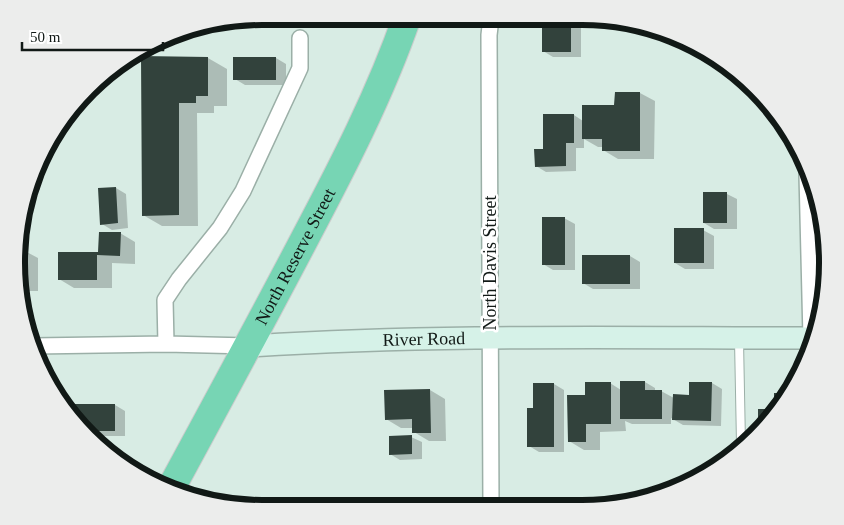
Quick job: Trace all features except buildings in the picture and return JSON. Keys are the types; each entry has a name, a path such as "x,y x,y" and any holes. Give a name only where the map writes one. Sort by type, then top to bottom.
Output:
{"highway":[{"name":"North Reserve Street","path":"174,483 249,346 371,109 404,25"}],"street":[{"name":"North Davis Street","path":"490,25 491,500"},
{"path":"166,344 165,300 179,279 220,228 243,191 300,68 300,38"},
{"path":"808,191 811,322"},
{"name":"River Road","path":"40,346 166,344 249,346 302,342 490,339 806,338"}],"lane":[{"path":"739,338 741,438"}]}
